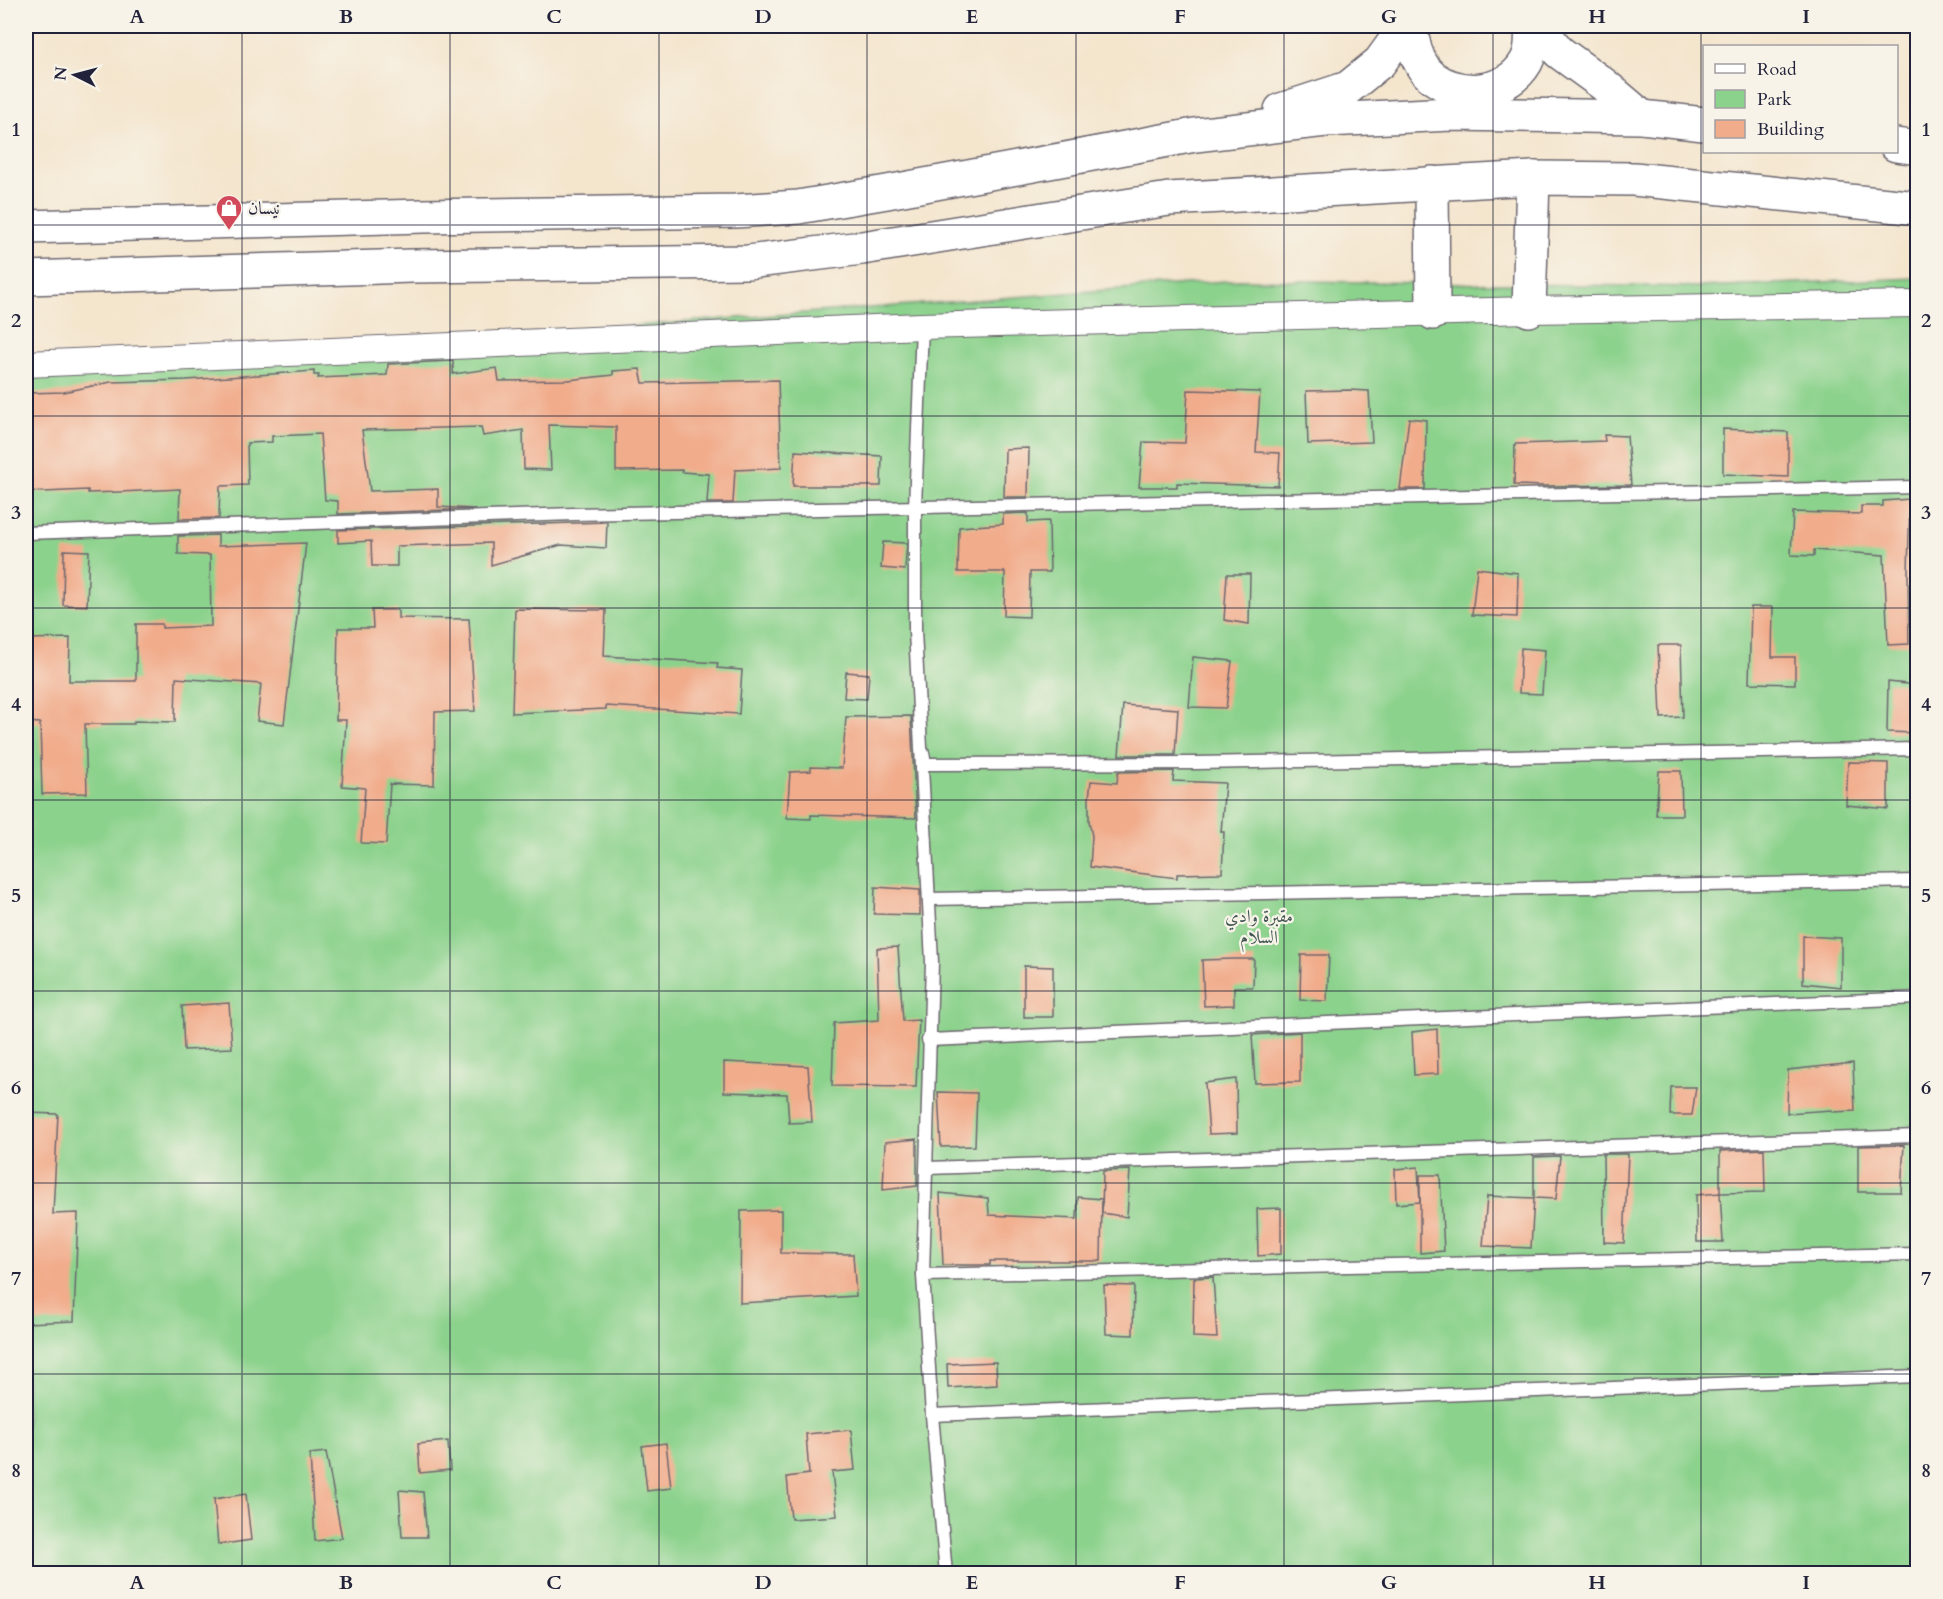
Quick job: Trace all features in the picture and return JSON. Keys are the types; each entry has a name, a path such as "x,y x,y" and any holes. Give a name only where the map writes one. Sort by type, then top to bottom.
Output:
{"main road":[{"path":"1195,135 1307,103 1348,88 1380,62 1406,26"},
{"path":"1411,26 1412,42 1424,68 1438,82 1459,90 1480,90 1506,84 1519,72 1527,60 1532,39 1531,26"},
{"path":"1538,26 1559,52 1603,84 1642,117"},
{"path":"26,227 423,216 735,211 798,207 1195,135 1326,120 1451,114 1642,117 1703,124"},
{"path":"1898,146 1917,148"},
{"path":"1029,165 1022,177 1021,191 1026,204 1036,213 1049,217"},
{"path":"1529,310 1533,178"},
{"path":"26,278 412,266 748,262 862,248 1169,199 1533,178 1634,179 1917,207"},
{"path":"1432,183 1433,313"},
{"path":"916,187 928,193 935,204 935,222 924,238"}],"street":[{"path":"26,364 922,326 1529,310 1917,304"}],"lane":[{"path":"922,326 915,507 915,631 932,962 923,1275 946,1574"},
{"path":"26,533 562,514 1917,487"},
{"path":"919,733 925,764 1209,763 1917,749"},
{"path":"930,899 1917,881"},
{"path":"928,1040 1917,998"},
{"path":"927,1168 1917,1136"},
{"path":"923,1275 1917,1254"},
{"path":"932,1415 1917,1376"}],"green space":[{"name":"مقبرة وادي السلام","path":"1917,278 1917,1573 26,1574 26,372 1239,280 1699,287"}],"building":[{"path":"453,361 453,374 497,368 499,381 568,380 613,375 613,371 640,369 643,383 778,380 781,468 735,470 733,503 707,503 709,474 682,472 682,470 616,471 616,427 549,425 551,470 524,469 523,430 483,436 481,427 362,430 370,491 438,489 438,507 476,509 338,514 338,501 325,500 320,434 272,436 272,442 247,443 248,485 220,486 219,518 179,519 180,489 88,493 88,490 26,491 26,393 64,392 111,382 187,380 314,371 314,375 319,375 318,378 387,375 388,364"},
{"path":"1188,390 1260,392 1256,452 1280,453 1278,486 1177,483 1177,487 1139,487 1143,442 1185,443"},
{"path":"1306,391 1369,391 1372,442 1308,444"},
{"path":"1409,418 1426,420 1425,489 1400,489"},
{"path":"1723,429 1788,432 1788,477 1723,474"},
{"path":"1604,435 1627,436 1631,485 1514,485 1515,444 1605,441"},
{"path":"1029,448 1028,497 1004,497 1005,449"},
{"path":"795,451 882,456 881,486 793,486"},
{"path":"1910,499 1909,644 1888,645 1884,555 1814,550 1814,556 1791,555 1793,512 1861,514 1861,506 1883,506 1883,501"},
{"path":"1028,513 1028,522 1049,521 1050,572 1030,572 1029,617 1004,616 1005,572 958,572 959,527 1003,524 1003,514"},
{"path":"607,522 606,548 561,545 491,565 491,543 397,546 397,566 372,566 371,541 338,543 338,530"},
{"path":"218,535 218,546 306,543 284,724 257,721 261,684 176,678 175,722 134,721 134,724 85,724 87,793 42,794 40,723 26,722 26,639 70,638 69,681 136,681 136,624 162,624 162,628 211,626 210,555 178,554 178,536"},
{"path":"883,542 907,543 905,570 881,568"},
{"path":"64,550 89,551 87,606 63,605"},
{"path":"1477,568 1518,573 1517,617 1472,615"},
{"path":"1227,574 1250,574 1249,624 1224,620"},
{"path":"1751,607 1773,607 1772,657 1795,657 1795,684 1749,683"},
{"path":"515,609 606,610 604,656 718,663 717,668 742,670 739,714 606,706 606,709 512,713"},
{"path":"372,610 398,610 398,618 469,619 475,711 435,712 434,785 390,784 386,844 361,843 365,788 342,786 346,720 336,720 338,628 373,628"},
{"path":"1658,645 1681,645 1683,717 1661,718"},
{"path":"1521,648 1545,650 1542,694 1519,693"},
{"path":"1193,657 1232,661 1226,708 1189,707"},
{"path":"846,672 869,674 867,699 844,698"},
{"path":"1888,682 1917,685 1917,733 1887,732"},
{"path":"1123,705 1178,709 1175,755 1119,755"},
{"path":"911,716 916,818 811,815 811,819 787,818 790,772 811,771 811,767 842,768 846,717"},
{"path":"1848,762 1888,763 1888,809 1846,805"},
{"path":"1174,771 1173,781 1225,783 1221,832 1224,832 1222,873 1177,874 1177,878 1090,867 1092,836 1089,821 1089,798 1091,781 1117,783 1118,772"},
{"path":"1659,771 1681,771 1682,815 1656,815"},
{"path":"875,887 920,890 920,915 874,914"},
{"path":"1803,936 1841,938 1841,987 1803,983"},
{"path":"898,947 903,1021 919,1020 916,1087 832,1086 834,1023 879,1020 877,948"},
{"path":"1301,955 1329,955 1327,1001 1300,1000"},
{"path":"1254,959 1253,987 1234,987 1234,1005 1204,1006 1202,960"},
{"path":"1024,966 1053,967 1053,1017 1024,1017"},
{"path":"229,1003 232,1048 184,1050 182,1006"},
{"path":"1437,1029 1438,1074 1414,1075 1412,1032"},
{"path":"1300,1032 1300,1082 1255,1083 1252,1035"},
{"path":"724,1062 808,1066 812,1122 789,1123 787,1094 724,1092"},
{"path":"1853,1063 1855,1111 1787,1113 1788,1070"},
{"path":"1236,1079 1237,1133 1209,1134 1205,1083"},
{"path":"1671,1087 1696,1087 1692,1115 1670,1115"},
{"path":"938,1092 977,1093 975,1146 941,1147"},
{"path":"26,1113 58,1114 53,1214 78,1213 74,1321 26,1323"},
{"path":"917,1139 917,1186 883,1190 885,1142"},
{"path":"1904,1145 1901,1192 1858,1192 1858,1146"},
{"path":"1764,1149 1765,1192 1720,1193 1720,1151"},
{"path":"1603,1154 1628,1154 1624,1243 1604,1242"},
{"path":"1560,1156 1556,1199 1534,1198 1534,1157"},
{"path":"1418,1167 1420,1202 1396,1204 1395,1169"},
{"path":"1130,1170 1127,1217 1102,1213 1103,1171"},
{"path":"1420,1175 1440,1175 1444,1251 1420,1253"},
{"path":"940,1193 988,1198 989,1215 1077,1219 1078,1197 1102,1199 1101,1261 990,1261 990,1265 943,1265"},
{"path":"1720,1193 1723,1242 1697,1242 1696,1195"},
{"path":"1487,1196 1534,1198 1531,1248 1483,1246"},
{"path":"1281,1208 1281,1254 1258,1256 1257,1209"},
{"path":"781,1210 781,1253 853,1254 856,1296 740,1303 741,1211"},
{"path":"1213,1277 1217,1338 1193,1337 1194,1278"},
{"path":"1104,1285 1134,1286 1133,1335 1106,1334"},
{"path":"996,1362 997,1385 948,1388 947,1364"},
{"path":"851,1430 855,1470 832,1472 837,1516 791,1519 787,1477 809,1474 806,1434"},
{"path":"448,1441 450,1470 420,1473 418,1444"},
{"path":"666,1443 671,1488 647,1491 642,1446"},
{"path":"326,1452 342,1538 315,1541 310,1454"},
{"path":"399,1490 423,1492 427,1537 402,1537"},
{"path":"246,1494 251,1540 218,1545 214,1499"}],"place":[{"name":"نيسان","path":"229,231"}]}
